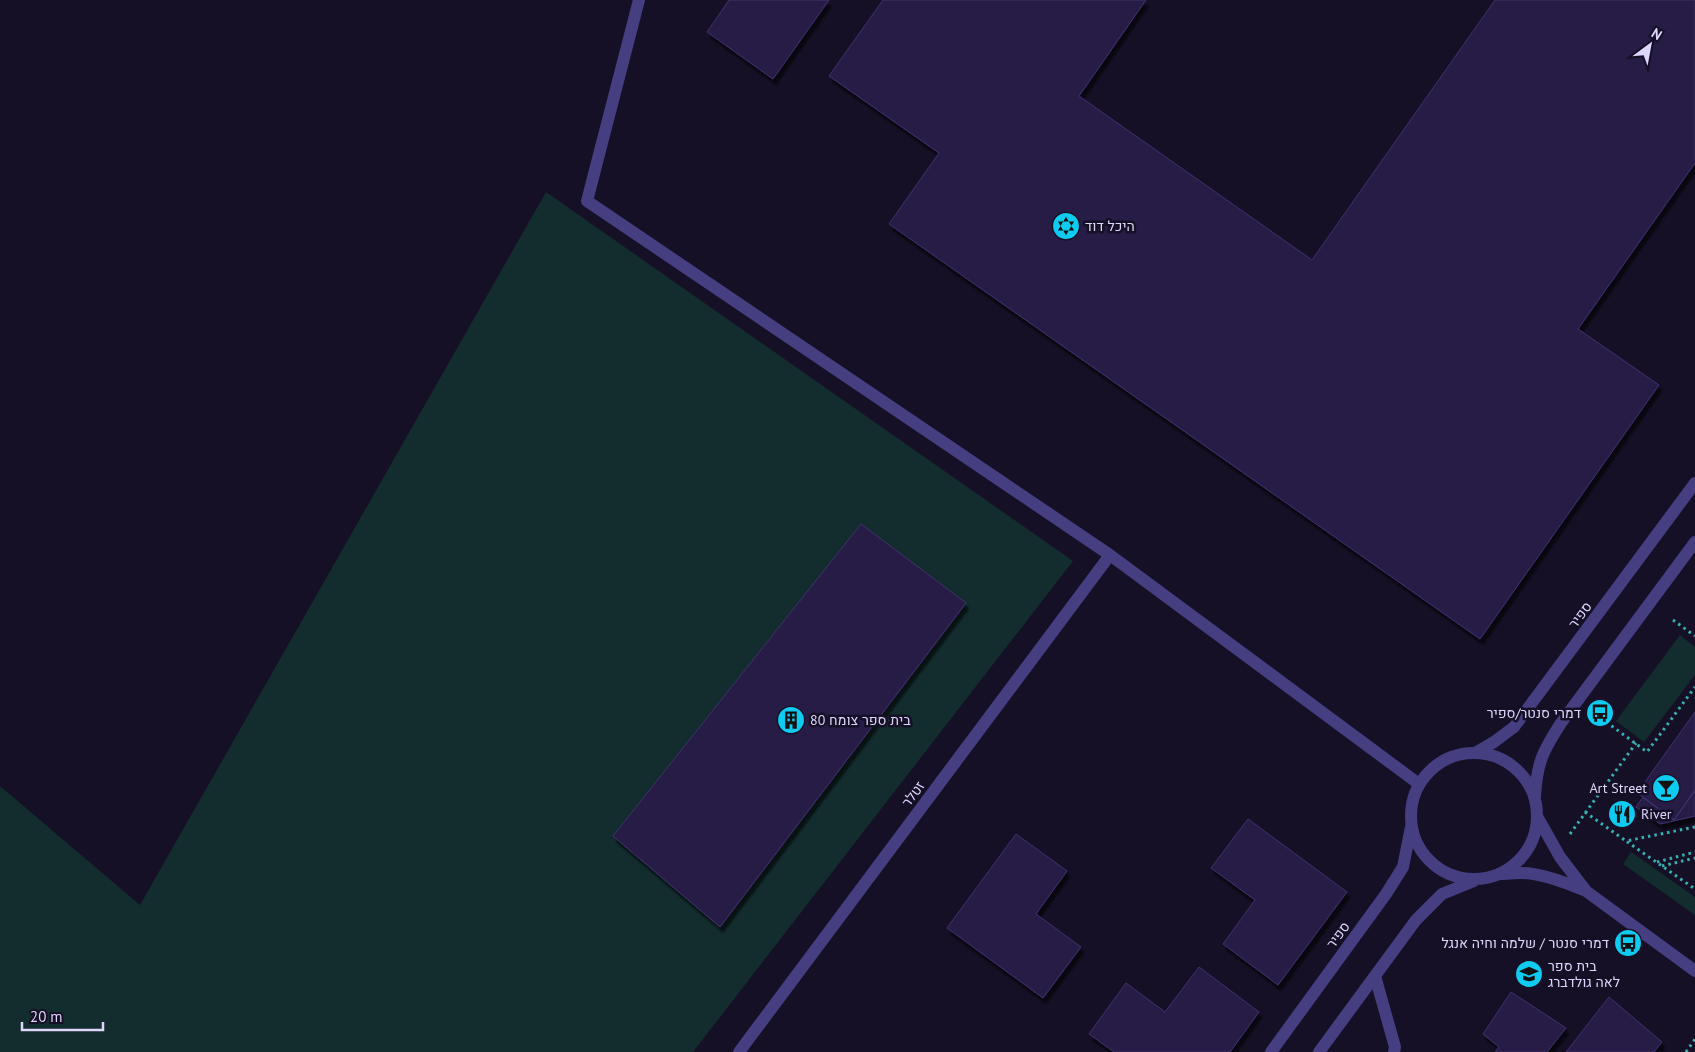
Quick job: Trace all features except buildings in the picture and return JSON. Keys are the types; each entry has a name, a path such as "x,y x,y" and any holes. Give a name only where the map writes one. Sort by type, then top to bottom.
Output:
{"street":[{"path":"639,0 587,201 1110,555 1419,784"},
{"name":"ספיר","path":"1477,752 1514,728 1695,483"},
{"path":"1500,874 1515,865 1527,852 1535,836 1538,818 1535,796 1536,776 1543,751 1560,723 1695,542"},
{"name":"זטלר","path":"739,1052 1110,555"},
{"path":"1477,879 1459,878 1442,871 1428,859 1417,844 1412,827 1411,812 1413,798 1419,784 1429,770 1443,760 1460,754 1477,752 1496,756 1513,765 1526,779 1535,796"},
{"path":"1538,818 1560,857 1586,891 1695,971"},
{"name":"ספיר","path":"1271,1052 1386,894 1403,867 1412,827"},
{"path":"1319,1052 1416,920 1442,894 1477,879 1500,874 1520,873 1561,882 1586,891"},
{"path":"1375,976 1394,1052"}],"path":[{"path":"1673,620 1695,636"},
{"path":"1601,718 1647,752 1695,688"},
{"path":"1570,834 1636,743"},
{"path":"1586,812 1695,889"},
{"path":"1626,841 1695,827"},
{"path":"1656,862 1695,852"},
{"path":"1662,866 1695,858"},
{"path":"1686,1052 1695,1039"}],"green space":[{"path":"546,192 1073,561 693,1052 0,1052 0,786 140,905"},
{"path":"1680,635 1695,647 1695,675 1644,742 1616,721"},
{"path":"1631,852 1695,897 1695,915 1623,864"}],"place":[{"name":"היכל דוד","path":"1066,226"},
{"name":"דמרי סנטר/ספיר","path":"1600,713"},
{"name":"בית ספר צומח 80","path":"791,720"},
{"name":"Art Street","path":"1666,788"},
{"name":"River","path":"1622,814"},
{"name":"דמרי סנטר / שלמה וחיה אנגל","path":"1628,943"},
{"name":"בית ספר לאה גולדברג","path":"1529,974"}]}
